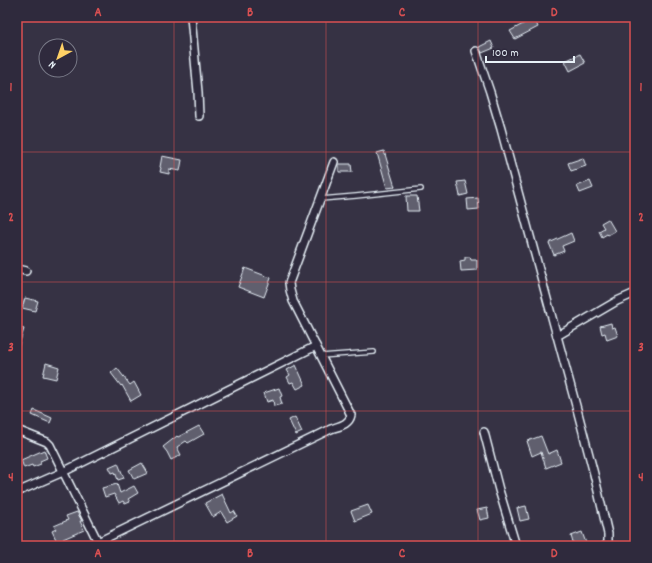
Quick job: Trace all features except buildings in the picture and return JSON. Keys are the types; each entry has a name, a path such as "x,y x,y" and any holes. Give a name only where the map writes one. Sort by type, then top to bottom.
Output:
{"street":[{"path":"191,17 199,116"},
{"path":"476,50 501,129 594,474 608,534 608,543 605,546"},
{"path":"17,430 47,442 50,445 99,544 331,429 347,423 350,419 350,415 293,301 290,290 290,283 334,162"},
{"path":"17,268 26,271"},
{"path":"556,336 617,301 635,293"},
{"path":"17,492 63,472 316,346"},
{"path":"484,432 499,490 516,546"}],"lane":[{"path":"320,199 421,189"},
{"path":"321,356 374,352"}]}
